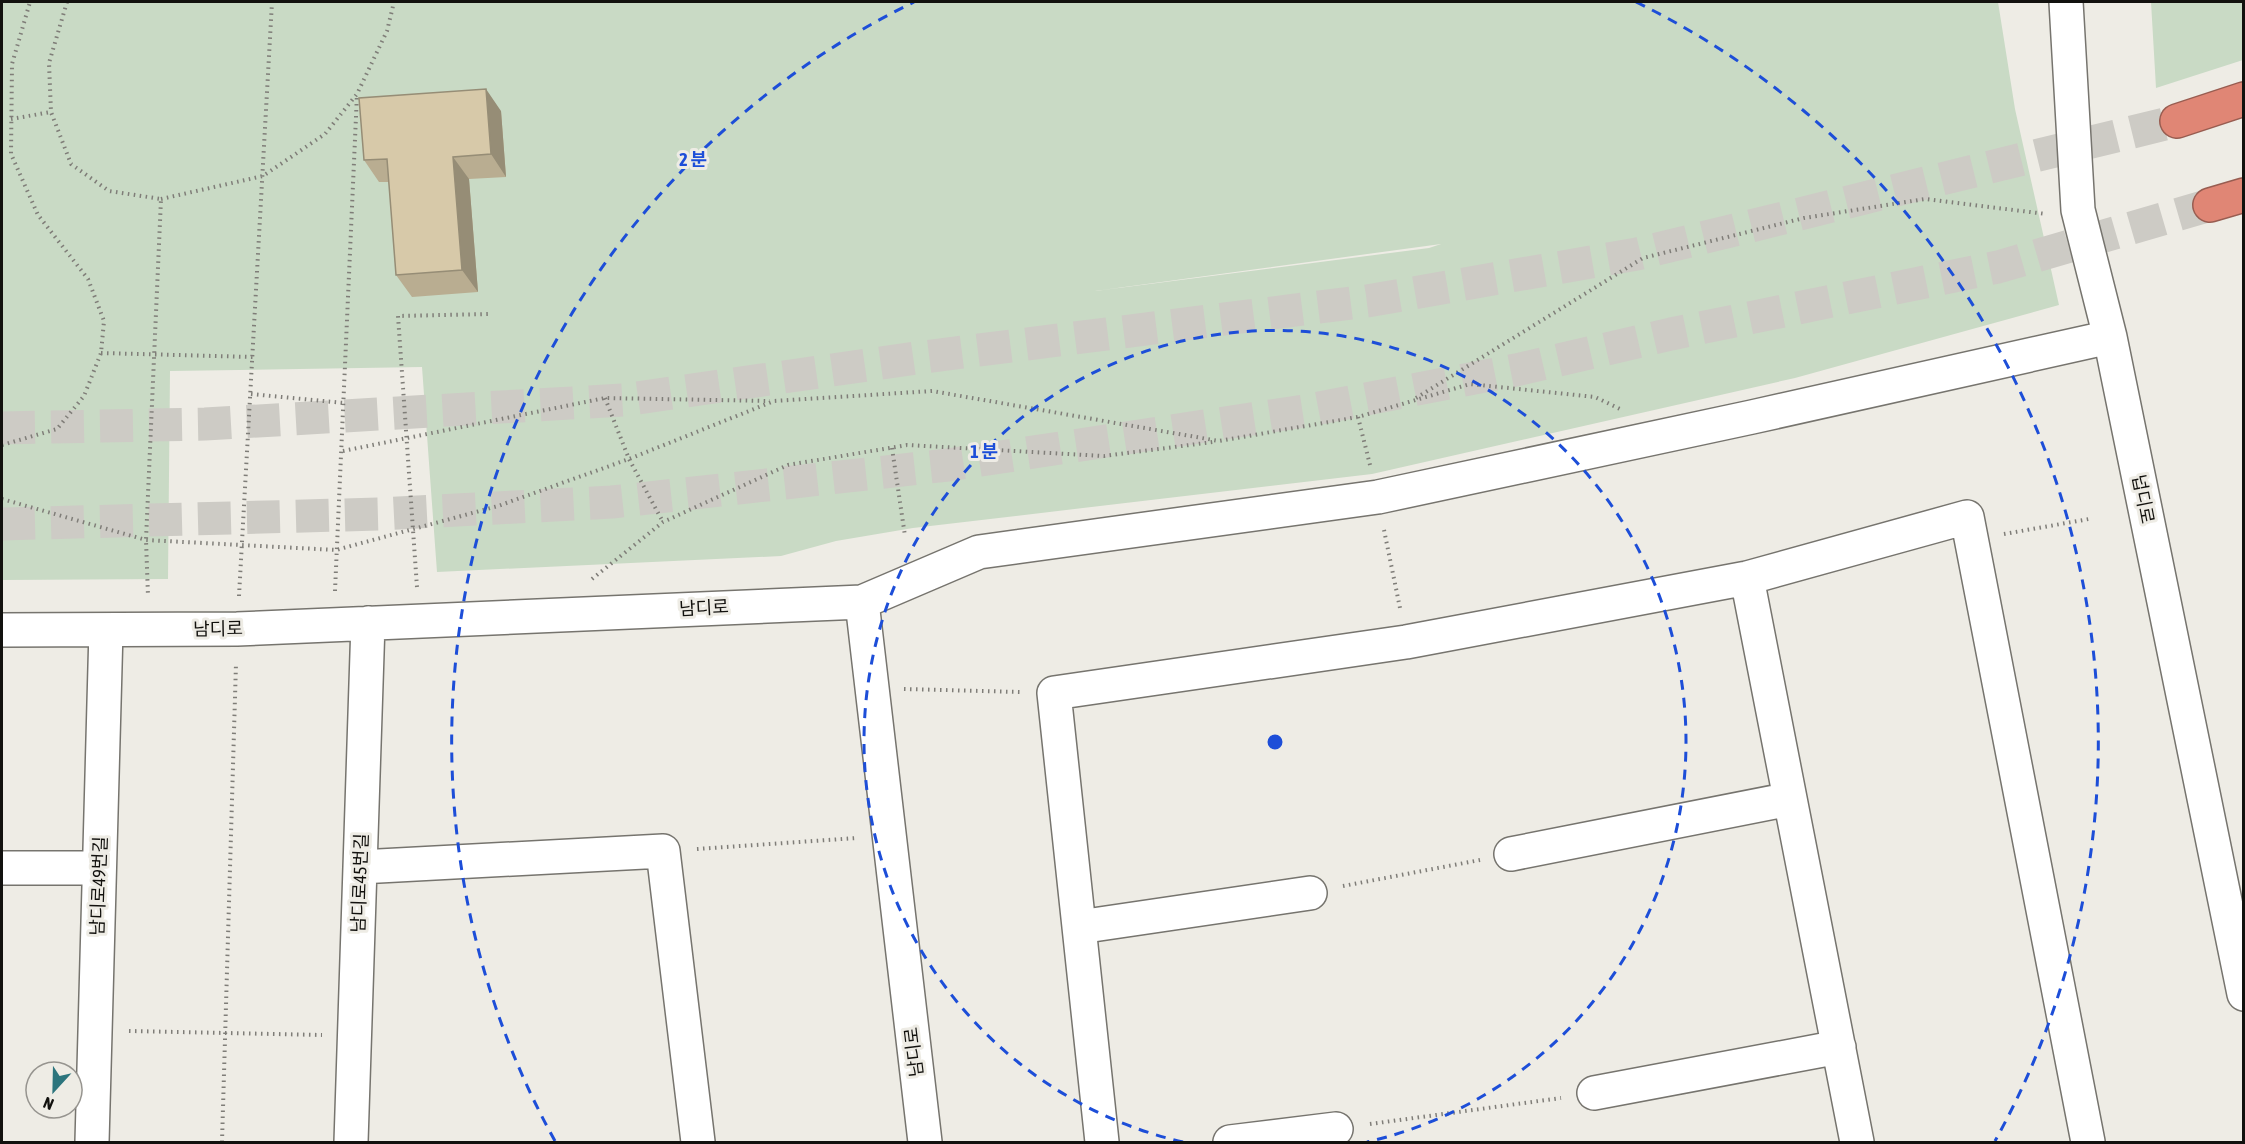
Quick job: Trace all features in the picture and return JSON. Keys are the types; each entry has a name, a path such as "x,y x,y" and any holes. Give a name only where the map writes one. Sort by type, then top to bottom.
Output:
{"highway":[{"path":"2177,121 2244,99"},
{"path":"2210,206 2244,195"}],"street":[{"name":"넙디로","path":"2066,2 2078,210 2110,337 2244,994"},
{"path":"862,602 980,552 1378,497 2110,337"},
{"path":"1102,1143 1054,693 1406,642 1748,578 1967,517 2088,1143"},
{"path":"1748,578 1857,1143"},
{"name":"남디로","path":"2,630 237,629 862,602 925,1143"},
{"name":"남디로45번길","path":"351,1143 368,623"},
{"name":"남디로49번길","path":"92,1143 106,630"},
{"path":"1511,854 1790,799"},
{"path":"360,867 663,851 698,1143"},
{"path":"2,868 99,868"},
{"path":"1079,927 1310,893"},
{"path":"1594,1093 1839,1047"},
{"path":"1230,1143 1336,1129"}],"path":[{"path":"2,444 57,429 84,396 101,353 104,321 88,279 38,215 11,154 12,64 30,2"},
{"path":"68,2 49,63 51,112 71,164 109,191 161,199 263,176 325,134 357,94 387,31 394,2"},
{"path":"222,1143 237,629 272,2"},
{"path":"334,625 357,94"},
{"path":"11,119 51,112"},
{"path":"150,630 146,540 161,199"},
{"path":"1411,402 1643,258 1804,218 1925,200 2048,214"},
{"path":"419,621 398,316 490,314"},
{"path":"101,353 253,357"},
{"path":"592,579 663,522 789,465 892,448 907,446 1104,456 1219,441 1358,417 1470,384 1594,397 1623,411"},
{"path":"343,451 605,398 774,401 932,391 1219,441"},
{"path":"251,394 344,403"},
{"path":"605,398 629,459 663,522"},
{"path":"2,500 146,540 336,550 498,506 629,459 774,401"},
{"path":"892,448 905,536"},
{"path":"1971,539 2089,519"},
{"path":"872,688 1054,693"},
{"path":"663,851 889,836"},
{"path":"1310,893 1511,854"},
{"path":"95,1030 355,1035"},
{"path":"1336,1129 1594,1093"}],"green space":[{"path":"2,2 1998,2 2015,109 2059,305 1795,378 1372,474 913,528 836,541 781,556 437,572 422,367 170,371 168,579 2,580","holes":["1441,244 1429,248 1095,291"]},
{"path":"2151,2 2243,2 2243,60 2156,88"}],"building":[{"path":"486,89 491,154 453,157 462,270 396,275 387,159 364,160 359,98"}],"tunnel":[{"path":"2,428 205,424 623,400 916,358 1367,301 1637,254 2177,121"},
{"path":"2,524 379,514 612,502 948,465 1304,411 1516,370 1671,334 1998,267 2210,205"}]}
